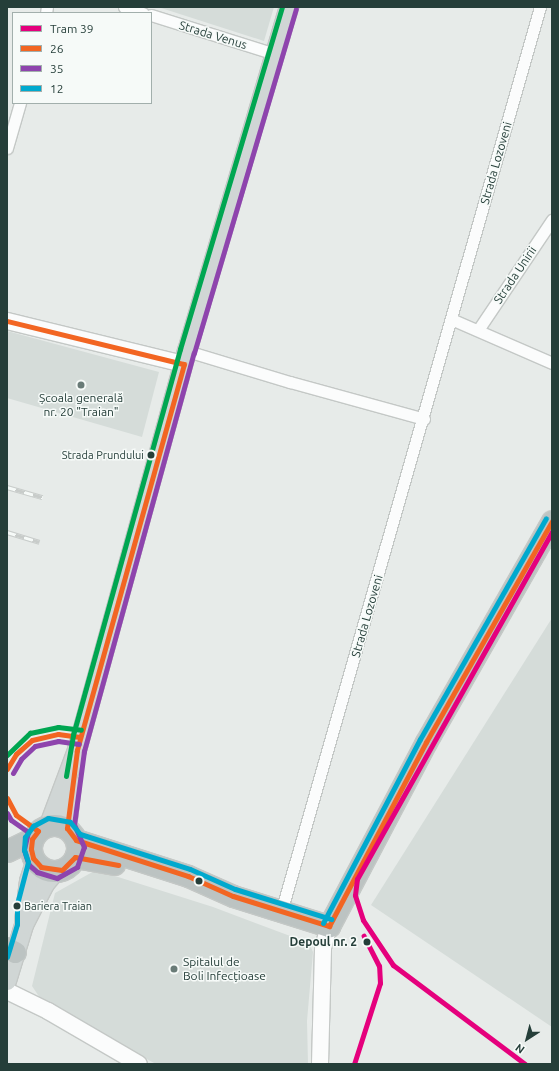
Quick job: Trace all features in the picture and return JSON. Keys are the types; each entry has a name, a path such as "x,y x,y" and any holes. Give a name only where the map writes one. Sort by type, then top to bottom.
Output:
{"highway":[{"path":"67,838 68,867 56,871 41,867 33,853 38,831 67,838 105,861 192,888 233,896 329,926 426,742 552,521"},
{"path":"7,851 33,853"}],"main road":[{"path":"67,838 77,750 186,357 289,7"},
{"path":"24,925 24,905 33,853"},
{"path":"7,981 11,950 46,884 56,871"}],"street":[{"path":"124,7 140,12"},
{"name":"Strada Lozoveni","path":"281,912 424,419 540,7"},
{"name":"Strada Venus","path":"152,15 275,54"},
{"path":"7,146 20,104"},
{"name":"Strada Unirii","path":"478,330 552,220"},
{"path":"451,319 552,362"},
{"path":"7,321 186,357 290,382 424,419"},
{"path":"320,1064 323,948 329,926"},
{"path":"7,991 42,1007 139,1064"}],"shaded area":[{"path":"158,7 274,7 264,41"},
{"name":"Școala generală nr. 20 \"Traian\"","path":"7,331 159,372 142,437 7,398"},
{"path":"552,618 552,1027 371,905"},
{"name":"Spitalul de Boli Infecțioase","path":"96,870 213,907 309,943 313,952 307,1021 308,1064 156,1064 44,1004 32,986 55,893"}],"railway":[{"path":"7,487 43,497"},
{"path":"7,532 40,542"}],"tram line":[{"name":"39","path":"525,1064 393,965 363,920 355,895 357,879 552,532"},
{"name":"39","path":"354,1064 380,983 379,966 364,936"}],"transit line":[{"path":"66,776 73,735 180,349 282,7"},
{"name":"35","path":"7,813 11,820 28,832 24,850 29,865 37,872 57,878 77,867 84,847 74,825 84,751 194,353 296,9"},
{"name":"26","path":"7,321 184,364"},
{"name":"26","path":"184,364 77,750 67,828 76,840 188,876 233,896 329,926"},
{"name":"12","path":"323,923 420,739 546,518"},
{"name":"26","path":"329,926 426,742 552,521"},
{"path":"7,755 30,733 58,727 81,730"},
{"name":"26","path":"7,769 16,754 32,740 58,734 80,737"},
{"name":"35","path":"13,773 21,759 35,746 58,741 79,744"},
{"name":"26","path":"7,798 16,815 38,831 32,839 31,849 33,858 41,867 62,870 75,857 118,865"},
{"name":"12","path":"7,957 17,924 17,904 28,862 24,850 25,837 33,826 48,818 70,822 80,834 190,869 235,889 331,919"}],"place":[{"name":"Școala generală nr. 20 \"Traian\"","path":"81,385"},
{"name":"Strada Prundului","path":"151,455"},
{"name":"Bariera Traian","path":"17,906"},
{"name":"Depoul nr. 2","path":"367,942"},
{"name":"Spitalul de Boli Infecțioase","path":"174,969"}]}
